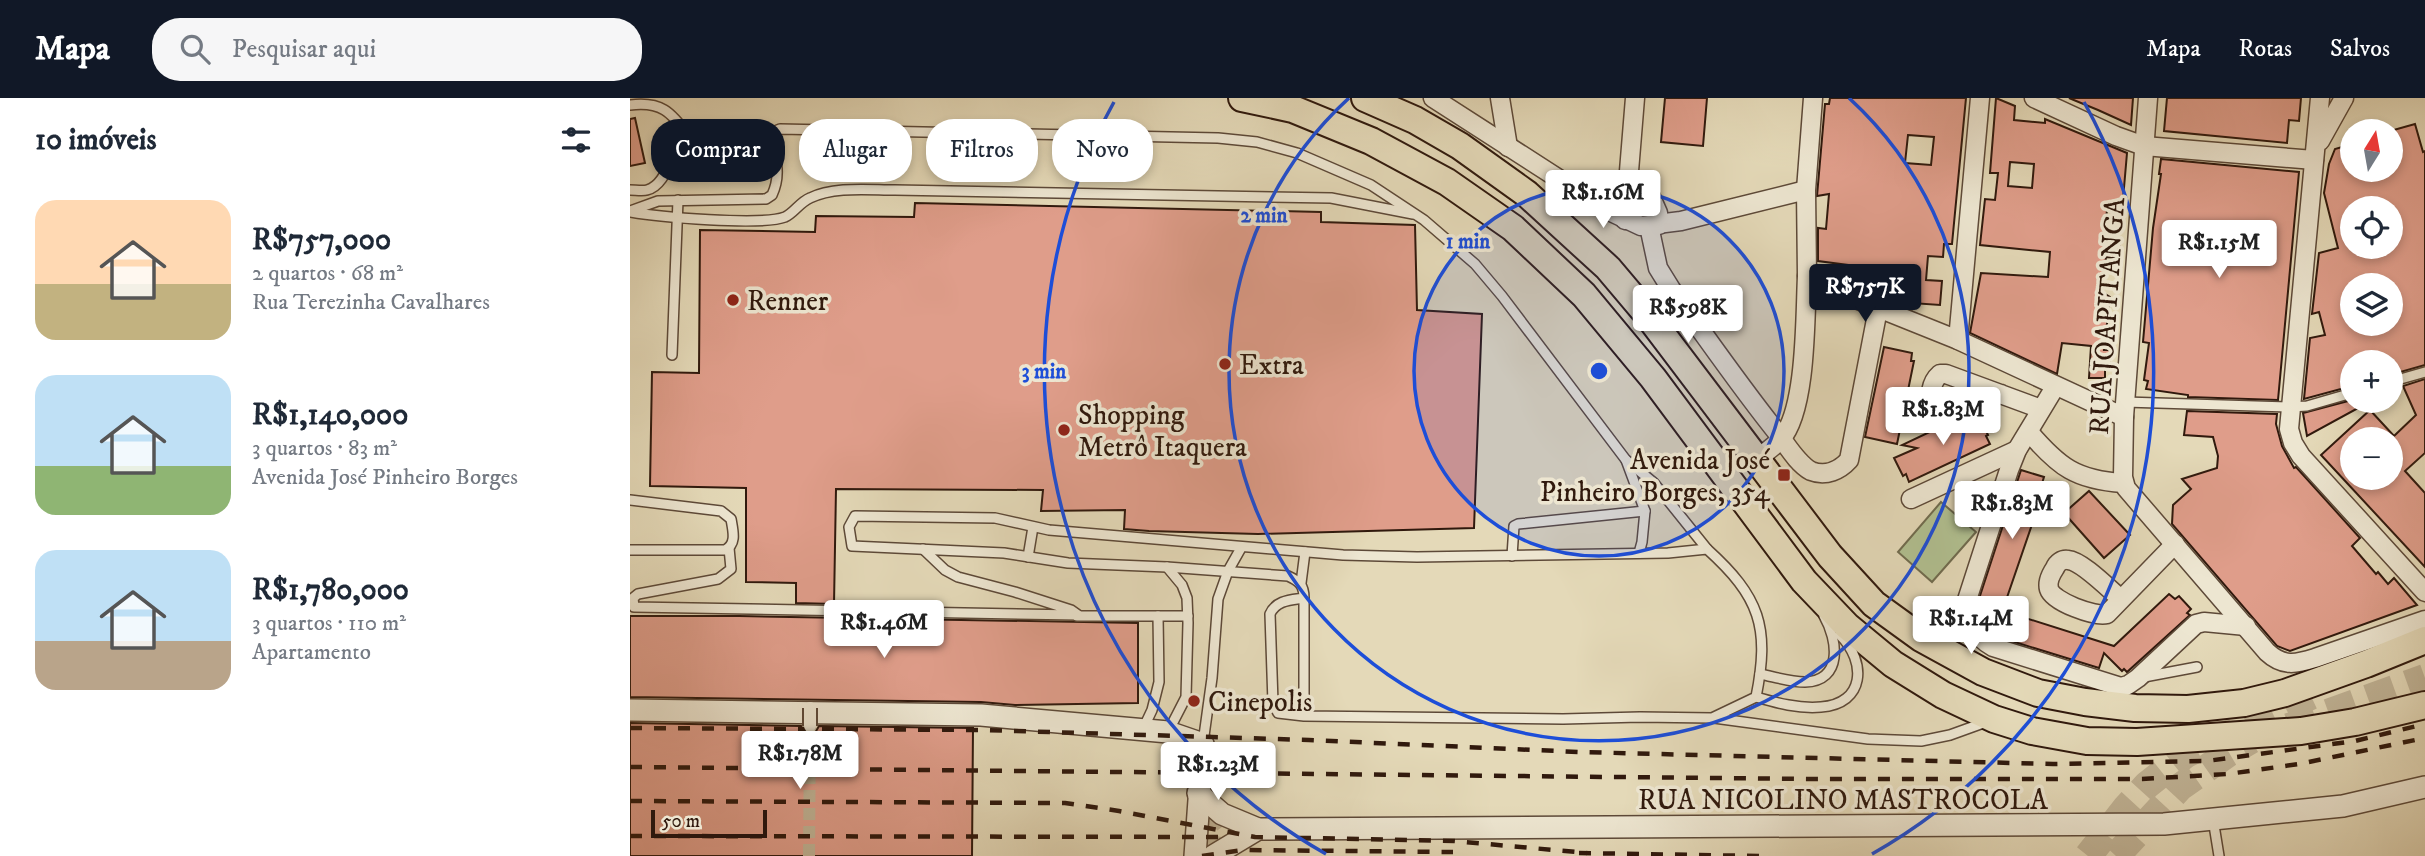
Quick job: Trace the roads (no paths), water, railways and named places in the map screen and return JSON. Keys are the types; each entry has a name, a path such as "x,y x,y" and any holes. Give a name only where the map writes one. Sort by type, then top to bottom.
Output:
{"main road":[{"path":"1242,98 1293,109 1371,141 1447,182 1513,228 1584,295 1653,378 1804,581 1847,626 1893,664 1943,695 1994,719 2032,731 2087,741 2137,742 2301,731 2355,722 2419,704"},
{"path":"1365,98 1415,120 1460,145 1527,194 1608,268 1646,313 1830,556 1874,604 1921,638 1983,672 2038,693 2134,708 2188,709 2227,706 2285,693 2425,640"},
{"path":"2394,653 2425,659"}],"street":[{"path":"1433,98 1625,220 1654,225 1806,190"},
{"path":"1500,98 1508,146"},
{"path":"1625,220 1635,98"},
{"path":"1756,460 1782,439 1794,415 1798,398 1807,282 1806,190 1813,98"},
{"path":"1958,340 1980,98"},
{"path":"2034,98 2144,146 2315,155"},
{"name":"RUA JOAPITANGA","path":"2123,483 2124,410 2148,98"},
{"path":"2320,98 2289,429 2301,456 2425,592"},
{"path":"2315,155 2344,98"},
{"path":"1628,194 1651,197 1655,205 1658,268 1782,439 1800,462 1812,471 1836,471 1849,460 1878,309"},
{"path":"1807,282 1821,285 1958,340 2055,387 2124,410"},
{"path":"2055,387 2017,450 1967,600 1969,622 1975,633 1993,647 2115,686 2129,685 2196,624 2204,622 2246,626"},
{"path":"2001,394 2040,409"},
{"path":"2029,432 2052,457 2077,475 2093,480 2123,483 2272,657 2287,665 2425,620"},
{"path":"1911,499 2017,450"},
{"path":"2121,599 2175,544"},
{"path":"810,708 810,726"},
{"path":"630,710 981,715 1168,732 1203,744 1195,856"},
{"name":"RUA NICOLINO MASTROCOLA","path":"1198,793 1222,814 1258,830 2164,824 2343,806 2425,787"},
{"name":"RUA NICOLINO MASTROCOLA","path":"1213,856 1258,830"}],"lane":[{"path":"630,105 643,103 659,106 676,119"},
{"path":"785,130 1184,136 1257,142 1297,153 1371,185 1416,214 1475,264 1626,460 1654,483 1707,549 1748,594 1758,613 1761,639 1756,697"},
{"path":"630,190 647,190 657,182"},
{"path":"630,212 643,205 678,200 766,199 772,195 778,182"},
{"path":"630,212 679,218 774,219 786,217 804,200 825,192 886,190 1331,198 1416,214"},
{"path":"672,355 678,200"},
{"path":"2403,378 2425,372"},
{"path":"2124,410 2291,407 2340,396"},
{"path":"1626,460 1645,511 1639,553"},
{"path":"630,500 726,513 732,519 733,538 729,548 731,569 725,576 638,594 633,598 634,607 1188,616"},
{"path":"1512,556 1513,530 1518,524 1645,511"},
{"path":"1301,583 1288,576 1228,571 1068,563 1004,553 852,546 851,523 855,516 995,518 1033,527 1241,548 1380,557 1668,553 1707,549"},
{"path":"1028,557 1033,527"},
{"path":"630,550 729,548"},
{"path":"1203,744 1212,678 1218,599 1228,571 1241,548"},
{"path":"922,549 945,570 958,577 1075,611 1077,616"},
{"path":"1304,716 1304,590 1301,583 1305,552"},
{"path":"1167,567 1182,585 1187,598 1188,616 1186,697 1168,732"},
{"path":"1712,718 1756,697 1782,705 1824,708 1844,700 1857,687 1859,668 1846,640 1829,624 1804,581"},
{"path":"1304,598 1279,603 1273,607 1270,614 1273,703 1278,713 1304,716 1563,719 1712,718 1868,740 1921,741 1951,735 1994,719"},
{"path":"1143,729 1152,710 1159,682 1158,616"},
{"path":"1760,674 1806,681 1821,678 1830,671 1835,662 1829,624"},
{"path":"2138,678 2197,667"},
{"path":"2213,819 2219,856"}],"tunnel":[{"path":"2289,727 2425,678"},
{"path":"2088,856 2147,785 2186,754 2321,691"},
{"path":"809,856 810,726"},
{"path":"2116,856 2180,787 2251,740"},
{"path":"1222,814 1211,822 1210,842 1214,848 1222,849"}],"railway":[{"path":"630,728 983,730 1579,752 2053,764 2207,761 2355,741 2425,724"},
{"path":"630,767 1811,779 2142,779 2228,774 2299,764 2425,738"},
{"path":"630,801 1065,803 1255,837 1454,841 1587,853"},
{"path":"630,836 1225,837"},
{"path":"1202,856 1243,850 1453,852"},
{"path":"1579,853 1759,856"}],"place":[{"name":"Renner","path":"733,300"},
{"name":"Extra","path":"1225,364"},
{"name":"Shopping Metrô Itaquera","path":"1064,430"},
{"name":"Avenida José Pinheiro Borges, 354","path":"1784,475"},
{"name":"Cinepolis","path":"1194,701"}]}
